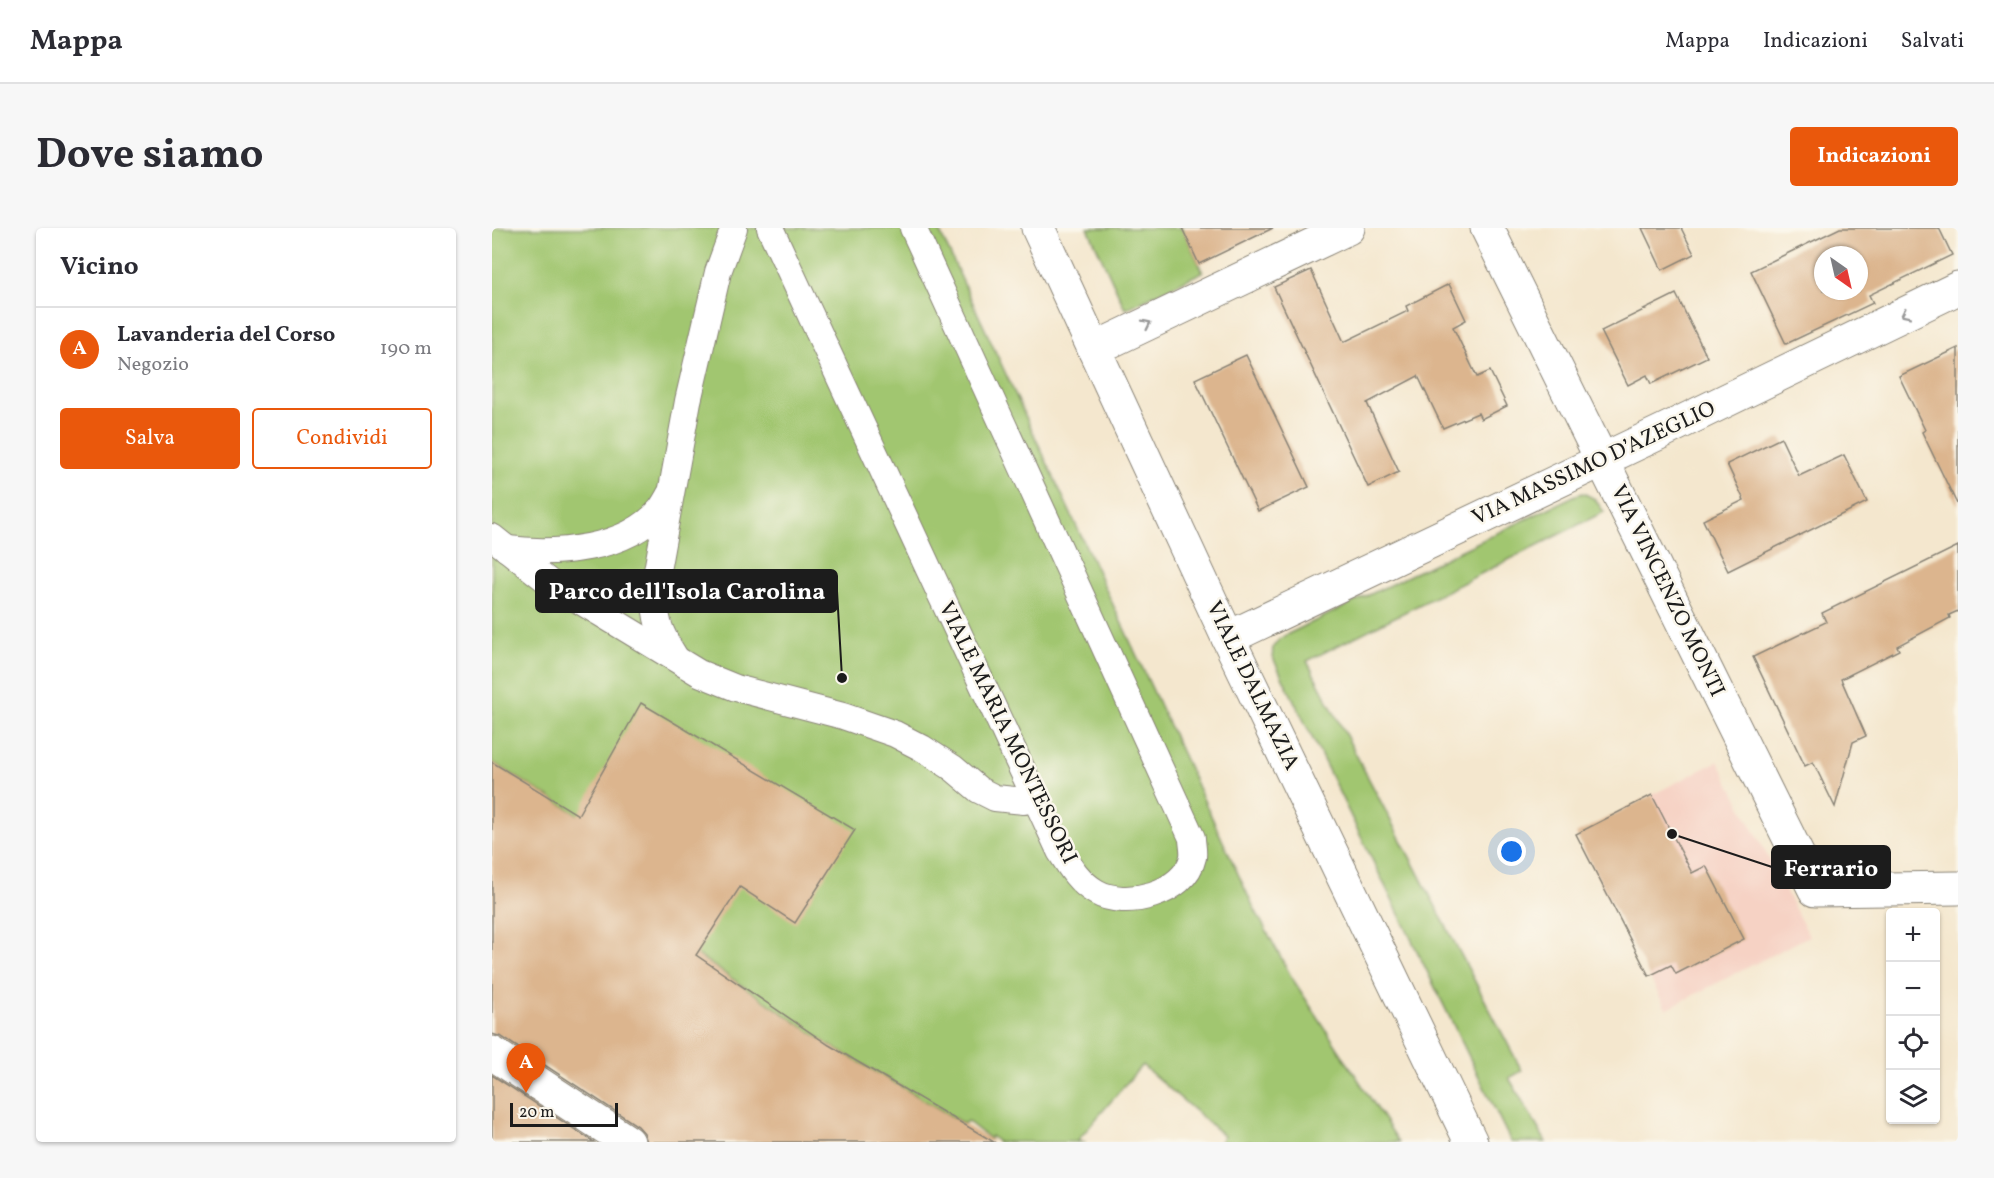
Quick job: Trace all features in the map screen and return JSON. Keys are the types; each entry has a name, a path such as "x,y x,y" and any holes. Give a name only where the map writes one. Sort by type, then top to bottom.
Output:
{"street":[{"path":"676,660 662,637 654,614 654,587 688,401 718,272 734,228"},
{"name":"VIALE MARIA MONTESSORI","path":"770,228 1060,851 1078,879 1097,893 1116,900 1141,898 1166,889 1183,876 1193,858 1192,838 913,228"},
{"name":"VIALE DALMAZIA","path":"1038,228 1228,638 1471,1142"},
{"path":"1095,349 1348,228"},
{"name":"VIA VINCENZO MONTI","path":"1487,228 1815,890 1958,888"},
{"name":"VIA MASSIMO D’AZEGLIO","path":"1228,638 1958,288"},
{"path":"500,543 530,552 559,552 624,537 659,510 672,491"},
{"path":"500,543 549,582 699,673 736,688 843,716 896,734 945,763 978,790 995,798 1024,801 1035,797"},
{"path":"492,1053 628,1142"}],"shaded area":[{"path":"1718,761 1809,936 1666,1009 1576,834"}],"green space":[{"path":"492,228 938,228 1253,906 1292,978 1399,1142 1220,1142 1224,1136 1142,1065 1078,1140 1086,1142 998,1142 991,1136 990,1139 967,1121 964,1124 829,1045 642,917 578,815 492,762"},
{"path":"1088,228 1182,228 1203,272 1125,309"},
{"path":"1583,493 1595,499 1604,512 1307,661 1522,1071 1509,1078 1546,1142 1511,1142 1274,660 1273,649 1284,636"}],"building":[{"path":"1182,228 1273,228 1199,264"},
{"path":"1642,228 1681,228 1694,254 1662,270"},
{"path":"1840,228 1939,228 1952,255 1869,295 1873,303 1786,344 1751,271"},
{"path":"1311,270 1344,342 1408,311 1406,306 1449,284 1466,320 1453,327 1477,377 1490,371 1507,406 1481,419 1478,413 1443,428 1418,376 1367,403 1399,472 1368,487 1274,287"},
{"path":"1676,294 1707,357 1651,384 1647,375 1628,385 1601,331"},
{"path":"1958,348 1958,506 1922,432 1925,430 1899,376"},
{"path":"1246,355 1309,487 1258,511 1195,379"},
{"path":"1781,438 1799,476 1844,455 1867,502 1728,571 1703,520 1744,500 1727,464"},
{"path":"1958,546 1958,611 1949,615 1950,618 1897,646 1899,650 1841,679 1866,736 1853,742 1835,807 1813,762 1805,766 1753,657 1826,622 1822,613"},
{"path":"641,703 855,830 795,923 740,887 696,955 829,1045 994,1142 647,1142 638,1126 502,1037 492,1034 492,762 578,815"},
{"path":"1652,795 1692,873 1706,866 1744,939 1676,974 1671,965 1649,976 1576,834"},
{"path":"492,1075 594,1142 492,1142"}],"place":[{"name":"Parco dell'Isola Carolina","path":"842,678"},
{"name":"Ferrario","path":"1672,834"},
{"name":"Lavanderia del Corso","path":"526,1093"}]}
